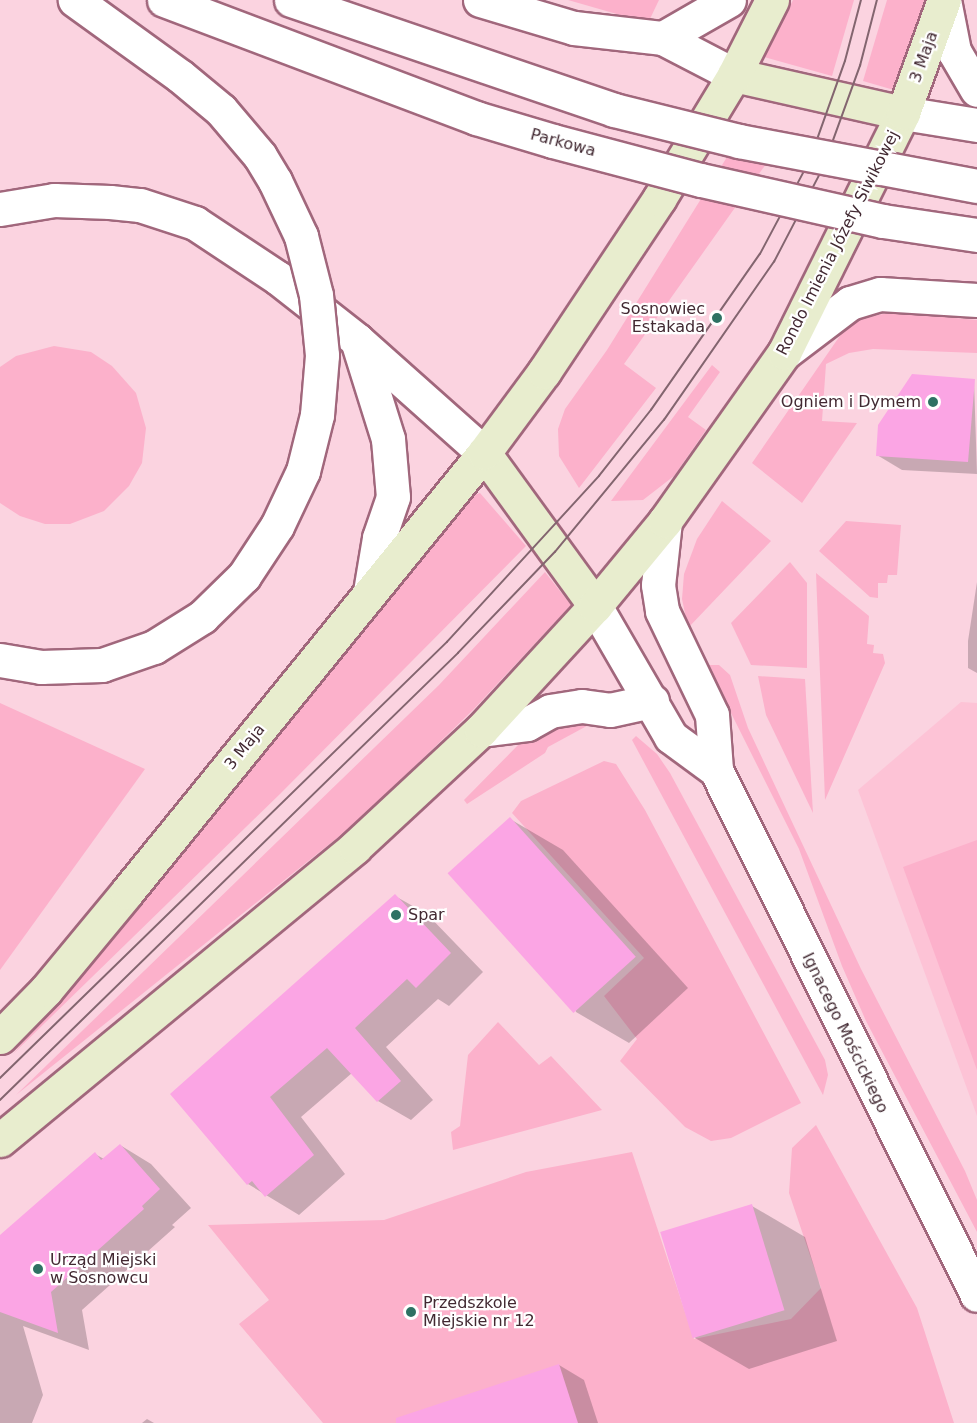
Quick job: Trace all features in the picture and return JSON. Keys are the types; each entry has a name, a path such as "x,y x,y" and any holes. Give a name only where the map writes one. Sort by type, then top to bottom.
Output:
{"main road":[{"path":"0,1140 355,847 481,730 596,606 484,453 614,271 734,75 772,0"},
{"name":"3 Maja","path":"903,113 944,0"},
{"name":"Rondo Imienia Józefy Siwikowej","path":"596,606 665,521 784,353 903,113 734,75"},
{"name":"3 Maja","path":"0,1037 68,963 484,453"}],"street":[{"path":"0,660 51,668 102,665 154,647 202,617 244,576 278,526 303,471 317,415 322,355 316,295 301,236 275,181 260,156 221,110 75,0"},
{"name":"Parkowa","path":"164,0 456,111 554,141 700,180 884,221 977,235"},
{"path":"291,0 614,110 739,141 977,186"},
{"path":"480,0 574,28 663,38 734,75"},
{"path":"663,38 729,0"},
{"path":"944,0 954,51 977,90"},
{"path":"903,113 977,126"},
{"path":"0,208 54,200 91,201 140,205 195,223 278,278 357,340 484,453"},
{"path":"784,353 850,303 880,294 977,300"},
{"path":"357,340 388,439 393,497 379,538 370,592"},
{"name":"Ignacego Mościckiego","path":"665,521 658,585 662,611 712,715 716,770 977,1295"},
{"name":"Ignacego Mościckiego","path":"596,606 671,737 716,770"},
{"path":"481,730 527,724 550,711 582,706 610,710 652,701"}],"shaded area":[{"path":"568,0 659,0 648,23"},
{"path":"793,0 854,0 832,76 764,57"},
{"path":"887,0 927,0 894,90 863,81"},
{"path":"732,149 771,157 624,364 656,388 579,488 559,456 558,429 565,409 607,350"},
{"path":"894,312 977,320 977,353 873,349 849,353 826,364 822,421 857,423 802,503 752,463 846,327 862,318"},
{"path":"54,346 91,352 112,366 136,393 146,428 142,463 129,486 104,511 70,524 45,524 20,516 0,503 0,367 16,356"},
{"path":"712,365 720,372 688,417 706,430 674,476 643,500 611,501"},
{"path":"480,493 526,546 281,793 13,1054 175,863 474,495"},
{"path":"722,501 771,541 688,628 682,599 684,574 697,539"},
{"path":"846,521 901,525 897,575 888,575 887,583 878,583 878,598 870,597 819,551"},
{"path":"790,562 807,583 807,668 751,665 731,623"},
{"path":"545,572 571,605 473,710 357,822 16,1095 439,685"},
{"path":"816,573 869,616 867,644 874,645 873,653 883,654 885,663 825,800"},
{"path":"707,665 719,665 730,675 748,728 861,969 965,1171 977,1200 977,1232 866,1021 842,966 799,849"},
{"path":"758,676 805,679 813,813 766,715"},
{"path":"961,702 977,703 977,1116 858,790"},
{"path":"0,703 145,769 0,970"},
{"path":"596,721 548,747 545,753 467,804 464,800 522,741 558,723"},
{"path":"636,736 657,754 670,773 825,1060 828,1075 823,1095 632,740"},
{"path":"604,761 616,764 645,810 801,1103 731,1138 711,1141 685,1127 620,1061 637,1039 604,996 644,958 512,813 521,801"},
{"path":"977,840 977,1070 903,867"},
{"path":"498,1022 539,1065 551,1056 602,1110 453,1150 451,1132 460,1126 468,1055"},
{"path":"816,1125 917,1308 954,1423 323,1423 239,1324 269,1300 208,1225 384,1220 526,1172 632,1152 694,1339 791,1319 821,1288 789,1193 792,1148"}],"building":[{"name":"Ogniem i Dymem","path":"912,374 975,379 968,462 876,456 878,425"},
{"path":"510,817 636,957 573,1013 448,873"},
{"path":"395,894 451,953 416,988 407,979 355,1028 401,1081 377,1102 327,1048 270,1097 314,1155 265,1197 252,1181 247,1185 170,1094"},
{"name":"Urząd Miejski w Sosnowcu","path":"120,1144 160,1189 142,1206 144,1209 51,1292 58,1333 0,1312 0,1235 95,1152 101,1160"},
{"path":"752,1204 784,1310 693,1338 660,1232"},
{"path":"559,1364 578,1423 396,1423 396,1418"}],"tram line":[{"path":"0,1078 447,642 599,476 651,410 760,254 809,162 845,61 861,0"},
{"path":"0,1100 458,653 555,552 664,420 774,262 823,168 860,66 877,0"}],"place":[{"name":"Sosnowiec Estakada","path":"717,318"},
{"name":"Ogniem i Dymem","path":"933,402"},
{"name":"Spar","path":"396,915"},
{"name":"Urząd Miejski w Sosnowcu","path":"38,1269"},
{"name":"Przedszkole Miejskie nr 12","path":"411,1312"}]}
